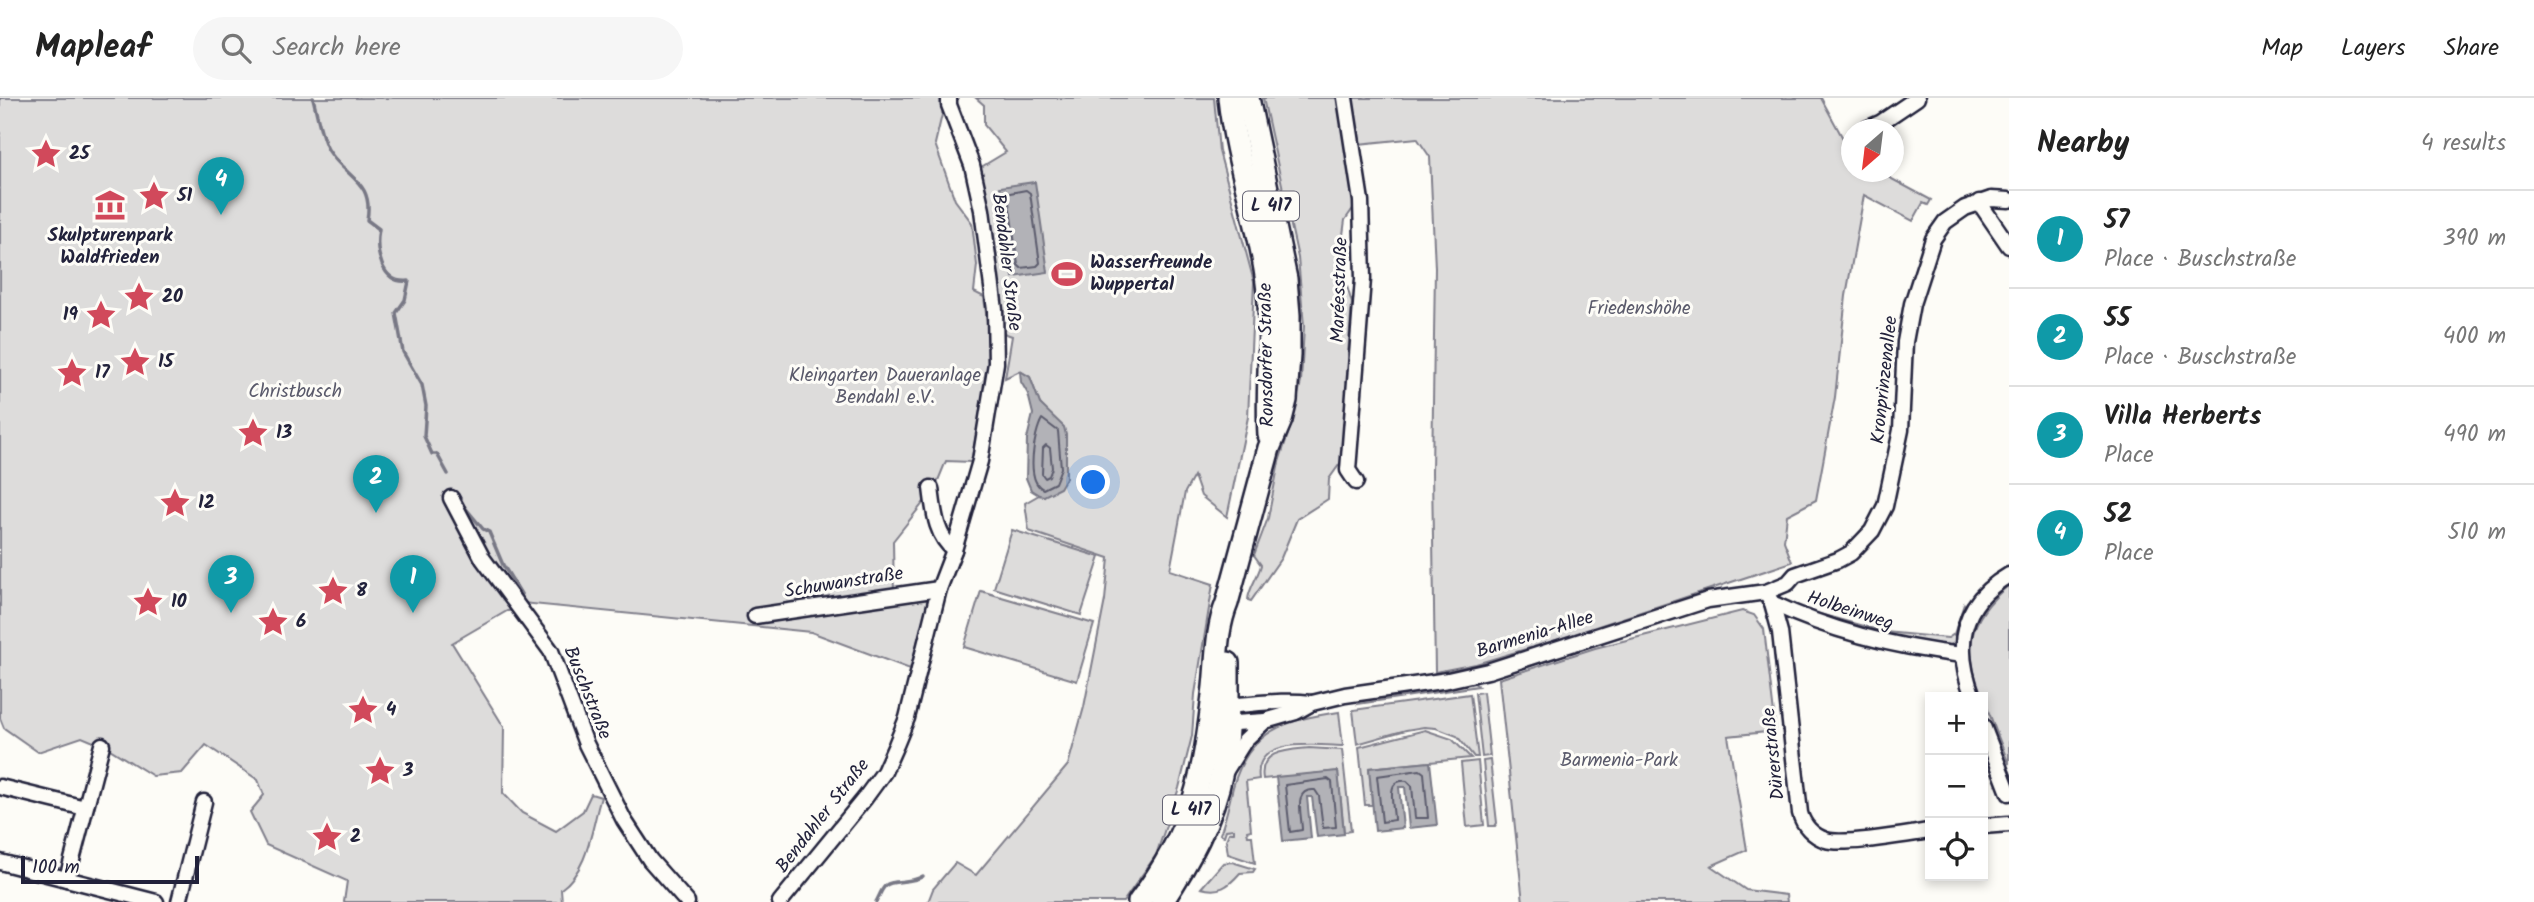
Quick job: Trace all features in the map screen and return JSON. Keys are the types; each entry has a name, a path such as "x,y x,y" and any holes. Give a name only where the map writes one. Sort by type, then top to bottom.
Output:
{"main road":[{"name":"Ronsdorfer Straße","path":"1229,98 1235,140 1261,250 1268,293 1269,448"},
{"name":"Ronsdorfer Straße","path":"1162,902 1200,836 1220,781 1220,620 1269,448 1286,400 1289,315 1279,240 1248,98"},
{"name":"Ronsdorfer Straße","path":"1139,902 1163,869 1181,836 1197,793 1219,715"}],"street":[{"name":"Maréesstraße","path":"1345,98 1361,201 1363,279 1348,470 1356,482"},
{"path":"1886,119 1917,98"},
{"name":"Bendahler Straße","path":"780,902 884,772 907,718 939,589 954,550 980,461 996,363 995,310 982,210 972,165 949,101"},
{"name":"Kronprinzenallee","path":"1769,598 1796,575 1851,553 1880,519 1901,430 1905,342 1912,304 1938,231 1954,215 1979,202 1991,199 2009,200"},
{"path":"1979,202 2009,246"},
{"path":"931,488 943,541 954,550"},
{"name":"Buschstraße","path":"451,498 484,559 551,651 586,744 624,820 650,860 688,902"},
{"path":"1970,692 1962,655 1962,638 1968,616 1995,583 2009,575"},
{"name":"Schuwanstraße","path":"755,616 939,589"},
{"name":"Holbeinweg","path":"1769,598 1852,635 1917,650 1962,655"},
{"name":"Barmenia-Allee","path":"1219,715 1265,721 1296,712 1311,703 1345,695 1448,680 1488,671 1708,600 1769,598"},
{"name":"Dürerstraße","path":"1769,598 1780,632 1800,813 1805,824 1818,837 1836,842 1925,832"},
{"name":"Barmenia-Allee","path":"1219,715 1249,706 1295,701 1311,703"},
{"name":"Barmenia-Allee","path":"1220,781 1245,740 1265,721"},
{"path":"1988,739 2009,793"},
{"path":"67,879 102,745"},
{"path":"0,787 85,808"},
{"path":"179,902 204,802"},
{"path":"1988,826 2009,824"},
{"path":"0,862 156,902"}],"green space":[{"name":"Christbusch","path":"0,98 946,98 935,144 955,200 972,223 977,265 974,292 984,297 991,354 971,462 946,461 935,488 893,541 894,598 909,596 929,600 910,669 811,632 523,603 521,610 507,611 452,643 504,727 503,793 522,813 556,831 583,811 591,794 601,797 583,860 578,871 561,889 562,902 344,902 347,881 266,845 250,812 264,795 258,780 206,745 182,773 153,776 108,748 82,737 38,752 4,728 0,718"},
{"path":"976,98 1214,98 1219,151 1254,282 1248,417 1227,517 1201,496 1194,476 1185,492 1170,570 1213,584 1195,694 1192,736 1179,788 1156,855 1123,902 928,902 933,889 955,863 976,875 1068,765 1084,707 1105,600 1109,558 1029,531 1025,503 1039,495 1044,496 1066,450 1066,435 1040,404 1030,377 1020,371 1005,378 1012,336 998,331 978,169 1006,152 984,125 984,105"},
{"name":"Friedenshöhe","path":"1263,98 1821,98 1841,135 1841,182 1898,182 1931,200 1928,205 1923,203 1913,221 1864,195 1846,296 1835,397 1816,500 1787,515 1784,541 1792,562 1556,640 1476,664 1435,672 1432,472 1435,268 1430,157 1417,138 1349,145 1354,207 1345,220 1342,242 1343,273 1352,303 1348,354 1354,374 1341,462 1329,479 1328,499 1297,519 1281,558 1251,601 1248,600 1250,592 1261,565 1254,555 1268,518 1279,462 1301,382 1304,326 1298,258"},
{"path":"1012,530 1100,557 1081,615 994,588"},
{"path":"2009,585 2009,764 1988,710 1988,692 1981,692 1977,681 1971,651 1977,624 1995,598"},
{"path":"981,591 1094,624 1077,681 964,647"},
{"path":"1964,604 1967,610 1956,642 1945,648 1926,647 1815,616 1816,613 1885,632 1948,638 1954,634"},
{"name":"Barmenia-Park","path":"1742,611 1754,615 1764,629 1776,731 1728,736 1747,850 1711,866 1746,890 1786,895 1787,902 1523,902 1499,679 1595,648"},
{"path":"1471,680 1478,686 1358,704 1362,697"},
{"path":"1483,692 1490,756 1482,757 1475,693"},
{"path":"1470,694 1478,757 1474,757 1457,736 1436,728 1406,730 1357,744 1353,710"},
{"path":"1339,712 1343,746 1303,745 1276,749 1266,756 1260,765 1259,779 1246,781 1251,830 1247,831 1248,836 1252,836 1255,863 1228,854 1226,840 1234,829 1226,830 1224,836 1220,834 1233,787 1249,752 1259,740 1286,724"},
{"path":"1425,730 1452,739 1471,758 1369,768 1372,805 1365,805 1359,747"},
{"path":"1309,748 1342,750 1351,831 1344,832 1338,771 1263,779 1265,762 1270,757 1284,751"},
{"path":"1490,760 1497,823 1495,826 1489,826 1483,761"},
{"path":"1478,761 1484,825 1467,827 1461,763"},
{"path":"1232,862 1255,869 1253,872 1240,873 1223,888 1201,888 1223,863"}],"water":[{"path":"1035,182 1048,272 1013,277 1000,187"},
{"path":"1020,371 1030,377 1040,404 1064,427 1066,435 1066,478 1060,488 1044,496 1031,490 1026,478 1027,439 1033,414 1028,394 1021,382"},
{"path":"1430,762 1437,825 1409,828 1405,787 1399,787 1403,828 1375,831 1369,768"},
{"path":"1338,771 1344,834 1317,837 1312,797 1307,797 1311,838 1283,841 1276,777"}],"waterway":[{"path":"313,98 326,146 363,188 367,197 367,220 379,229 379,256 386,272 392,278 409,281 405,300 396,313 403,352 422,385 426,406 424,436 432,454 437,454 448,474"},
{"path":"463,505 483,529 489,532 503,565 521,594"},
{"path":"876,902 882,889 888,884 923,876"}],"place":[{"name":"25","path":"46,154"},
{"name":"51","path":"154,196"},
{"name":"Skulpturenpark Waldfrieden","path":"110,205"},
{"name":"52","path":"221,215"},
{"name":"Wasserfreunde Wuppertal","path":"1067,274"},
{"name":"20","path":"139,297"},
{"name":"19","path":"101,315"},
{"name":"15","path":"135,362"},
{"name":"17","path":"72,373"},
{"name":"13","path":"253,433"},
{"name":"12","path":"175,503"},
{"name":"55","path":"376,513"},
{"name":"8","path":"333,591"},
{"name":"10","path":"148,602"},
{"name":"Villa Herberts","path":"231,613"},
{"name":"57","path":"413,613"},
{"name":"6","path":"273,622"},
{"name":"4","path":"363,710"},
{"name":"3","path":"380,771"},
{"name":"2","path":"327,837"}],"park label":[{"name":"Kleingarten Daueranlage Bendahl e.V.","path":"885,387"}]}
